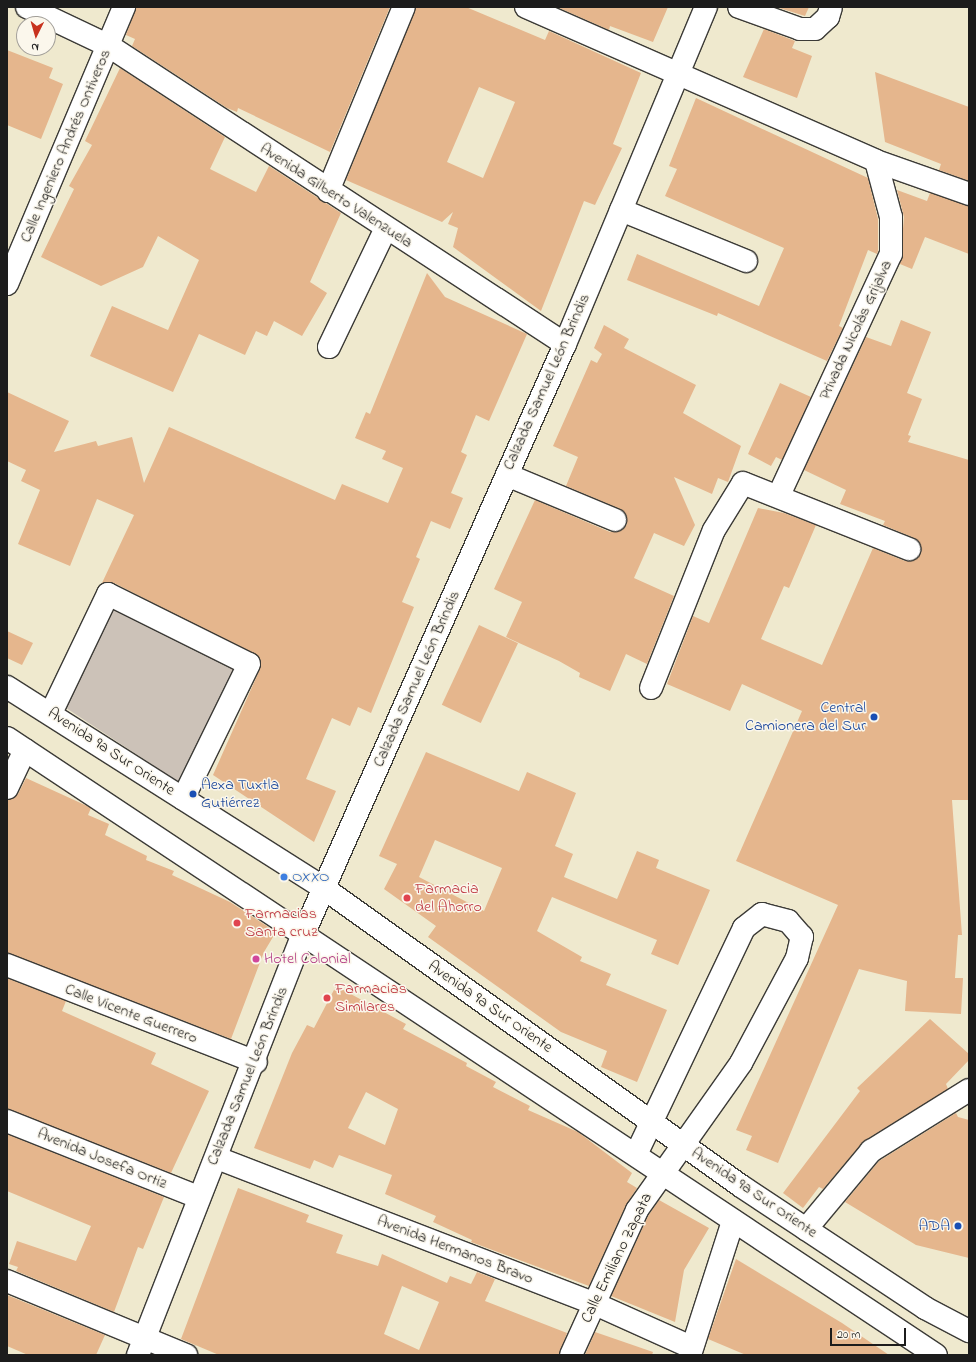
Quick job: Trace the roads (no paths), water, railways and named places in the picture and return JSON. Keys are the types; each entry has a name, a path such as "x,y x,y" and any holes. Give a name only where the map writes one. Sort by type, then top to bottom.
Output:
{"street":[{"name":"Avenida Gilberto Valenzuela","path":"27,7 109,46 328,191 564,344"},
{"name":"Calle Ingeniero Andrés Ontiveros","path":"7,284 109,46 124,7"},
{"path":"328,191 404,7"},
{"path":"526,7 679,73 876,161 969,194"},
{"name":"Calzada Samuel León Brindis","path":"142,1347 198,1197 217,1158 256,1062 304,935 564,344 706,7"},
{"path":"739,7 808,29 815,29 828,16 831,7"},
{"name":"Privada Nicolás Grijalva","path":"779,495 891,254 891,217 876,161"},
{"path":"621,210 746,261"},
{"path":"329,347 386,228"},
{"path":"507,475 614,520"},
{"path":"651,688 714,530 743,483 779,495 909,549"},
{"path":"51,713 108,594 249,664 184,799"},
{"name":"Avenida 9a Sur Oriente","path":"7,687 51,713 325,889 684,1145 806,1229 924,1308 969,1331"},
{"path":"7,738 636,1154 661,1173 936,1355"},
{"path":"7,788 25,750"},
{"name":"Calle Emiliano Zapata","path":"571,1355 593,1303 637,1210 661,1173 684,1145 741,1063 797,958 802,937 788,922 762,914 744,928 653,1123"},
{"name":"Calle Vicente Guerrero","path":"7,965 256,1062"},
{"path":"806,1229 870,1151 969,1090"},
{"name":"Avenida Josefa Ortiz","path":"7,1121 198,1197"},
{"path":"636,1154 653,1123"},
{"name":"Avenida Hermanos Bravo","path":"217,1158 593,1303 691,1351"},
{"path":"691,1351 733,1221"},
{"path":"7,1281 142,1347 186,1355"}],"place":[{"name":"Central Camionera del Sur","path":"874,717"},
{"name":"Aexa Tuxtla Gutiérrez","path":"193,794"},
{"name":"OXXO","path":"284,877"},
{"name":"Farmacia del Ahorro","path":"407,898"},
{"name":"Farmacias Santa cruz","path":"237,923"},
{"name":"Hotel Colonial","path":"256,959"},
{"name":"Farmacias Similares","path":"327,998"},
{"name":"ADA","path":"958,1226"}]}
